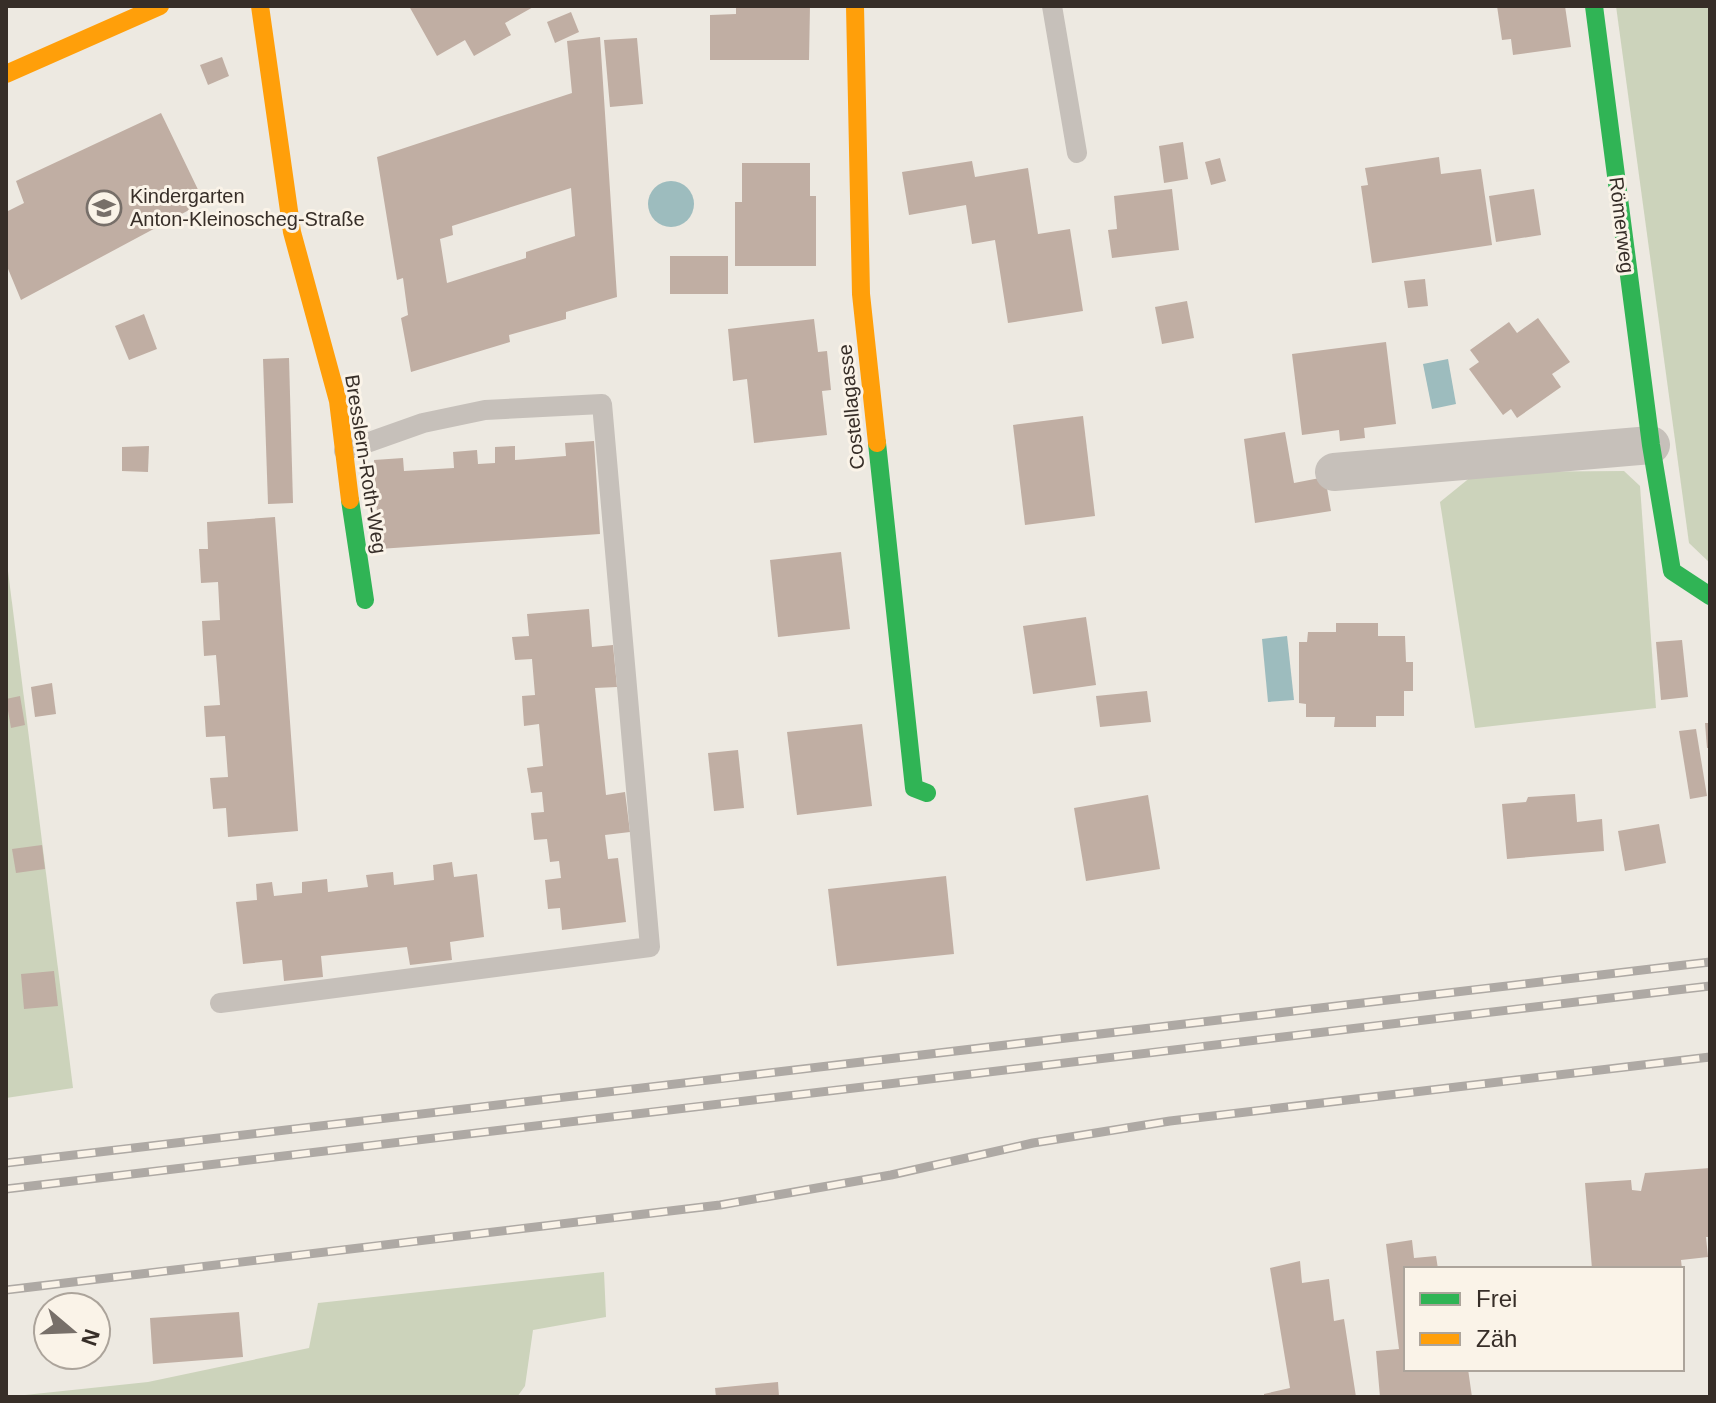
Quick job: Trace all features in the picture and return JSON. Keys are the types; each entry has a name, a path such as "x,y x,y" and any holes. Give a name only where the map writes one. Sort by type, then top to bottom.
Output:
{"street":[{"path":"6,74 160,6"},
{"name":"Bresslern-Roth-Weg","path":"260,6 292,232 338,401 365,600"},
{"name":"Costellagasse","path":"855,6 861,294 914,788 927,793"},
{"name":"Römerweg","path":"1594,6 1651,445 1672,571 1710,596"},
{"path":"1334,472 1651,445"}],"lane":[{"path":"1052,6 1077,153"},
{"path":"220,1003 650,947 602,404 485,410 423,423 344,451"}],"green space":[{"path":"1616,6 1710,6 1710,563 1689,543"},
{"path":"1624,471 1640,486 1656,708 1475,728 1440,502 1477,472"},
{"path":"6,555 73,1088 6,1098"},
{"path":"604,1272 606,1317 533,1330 525,1386 517,1397 6,1397 148,1382 309,1348 318,1303"}],"water":[{"path":"671,181 687,188 694,204 687,220 671,227 655,220 648,204 655,188"},
{"path":"1448,359 1456,404 1432,409 1423,364"},
{"path":"1287,636 1294,700 1268,702 1262,639"}],"building":[{"path":"409,6 535,6 505,23 511,35 474,56 465,40 437,56"},
{"path":"736,6 810,6 809,60 710,60 710,15 736,14"},
{"path":"1497,6 1565,6 1571,47 1513,55 1511,39 1502,40"},
{"path":"571,12 579,32 555,43 547,22"},
{"path":"600,37 617,297 566,312 566,319 509,335 510,342 411,372 401,318 408,315 403,278 397,280 377,157 572,93 567,41","holes":["571,188 575,236 526,252 526,258 447,283 440,239 453,235 452,226"]},
{"path":"637,38 643,104 610,107 604,40"},
{"path":"222,57 229,76 208,85 200,65"},
{"name":"Kindergarten Anton-Kleinoscheg-Straße","path":"161,113 204,202 21,300 6,264 6,212 24,203 16,181"},
{"path":"1183,142 1188,179 1164,183 1159,146"},
{"path":"1439,157 1441,174 1481,169 1492,245 1372,263 1361,186 1368,185 1365,168"},
{"path":"1220,158 1226,181 1211,185 1205,162"},
{"path":"972,161 975,177 1028,168 1038,234 1070,229 1083,311 1008,323 995,240 972,244 966,205 909,215 902,172"},
{"path":"742,163 810,163 810,196 816,196 816,266 735,266 735,202 742,202"},
{"path":"1172,189 1179,250 1112,258 1108,230 1117,229 1114,196"},
{"path":"1534,189 1541,235 1496,242 1489,196"},
{"path":"670,256 728,256 728,294 670,294"},
{"path":"1425,279 1428,306 1408,308 1404,281"},
{"path":"1187,301 1194,338 1162,344 1155,307"},
{"path":"144,314 157,349 129,360 115,326"},
{"path":"1538,318 1570,362 1552,374 1561,387 1517,418 1511,409 1503,415 1469,369 1479,362 1470,350 1509,322 1517,333"},
{"path":"814,319 818,352 827,351 831,390 822,391 827,435 754,443 747,379 733,381 728,329"},
{"path":"1386,342 1396,424 1364,428 1365,438 1340,441 1339,430 1302,435 1292,354"},
{"path":"289,358 293,503 268,504 263,359"},
{"path":"1083,416 1095,516 1025,525 1013,425"},
{"path":"1285,432 1294,483 1325,477 1331,511 1255,523 1244,439"},
{"path":"594,441 600,534 379,549 374,460 403,458 404,471 454,468 453,452 477,450 478,464 495,463 495,447 515,446 515,460 566,456 565,443"},
{"path":"149,446 148,472 122,471 122,447"},
{"path":"275,517 298,831 228,837 226,808 213,809 210,778 228,777 225,736 206,737 204,706 220,705 216,655 204,656 202,621 220,620 218,582 201,583 199,549 208,549 207,522"},
{"path":"841,552 850,629 778,637 770,560"},
{"path":"589,609 592,647 613,645 617,687 595,688 606,795 625,792 630,832 605,835 608,859 618,858 626,922 562,930 560,908 548,909 545,880 561,878 559,861 550,862 547,839 534,840 531,813 544,812 542,792 531,793 527,768 543,766 539,724 524,726 522,696 535,695 532,659 515,660 512,637 529,636 527,614"},
{"path":"1086,617 1096,685 1033,694 1023,626"},
{"path":"1336,623 1378,623 1378,636 1405,636 1406,662 1413,662 1413,691 1404,691 1404,716 1376,716 1376,727 1334,727 1335,717 1306,717 1306,704 1299,703 1299,642 1307,642 1308,632 1336,632"},
{"path":"1682,640 1688,697 1661,700 1656,642"},
{"path":"52,683 56,714 35,717 31,687"},
{"path":"1147,691 1151,722 1100,727 1096,696"},
{"path":"20,696 25,725 11,728 6,699"},
{"path":"1705,723 1710,723 1710,748 1707,748"},
{"path":"862,724 872,806 797,815 787,732"},
{"path":"1696,729 1707,796 1690,799 1679,731"},
{"path":"738,750 744,808 714,811 708,753"},
{"path":"1575,794 1577,822 1602,819 1604,851 1507,859 1502,804 1526,802 1528,797"},
{"path":"1148,795 1160,869 1086,881 1074,808"},
{"path":"1659,824 1666,863 1625,871 1618,831"},
{"path":"42,845 45,869 16,873 12,849"},
{"path":"452,862 454,877 477,874 484,937 450,942 452,960 410,965 407,947 321,956 323,977 284,981 282,960 243,964 236,902 257,900 256,884 272,882 274,896 302,893 302,882 327,879 328,892 368,887 366,875 393,872 394,885 434,880 433,865"},
{"path":"946,876 954,954 837,966 828,889"},
{"path":"54,971 58,1006 24,1009 21,974"},
{"path":"1710,1168 1710,1237 1706,1237 1708,1257 1681,1260 1682,1267 1592,1267 1585,1183 1631,1180 1632,1190 1641,1191 1645,1173"},
{"path":"1412,1240 1414,1258 1436,1256 1438,1267 1404,1267 1404,1371 1468,1371 1472,1397 1380,1397 1376,1351 1399,1349 1386,1244"},
{"path":"1300,1261 1302,1283 1329,1279 1334,1321 1344,1319 1356,1397 1264,1397 1264,1394 1290,1388 1270,1268"},
{"path":"239,1312 243,1357 153,1364 150,1318"},
{"path":"778,1382 779,1397 716,1397 715,1388"}],"railway":[{"path":"6,1163 1710,962"},
{"path":"6,1189 1710,986"},
{"path":"6,1290 720,1205 891,1175 1033,1143 1170,1121 1710,1057"}],"traffic: fast":[{"path":"1594,6 1651,445 1672,571 1710,596"},
{"path":"877,443 914,788 927,793"},
{"path":"350,500 365,600"}],"traffic: slow":[{"path":"6,74 160,6"},
{"path":"260,6 292,232 338,401 350,500"},
{"path":"855,6 861,294 877,443"}],"place":[{"name":"Kindergarten Anton-Kleinoscheg-Straße","path":"104,208"}]}
